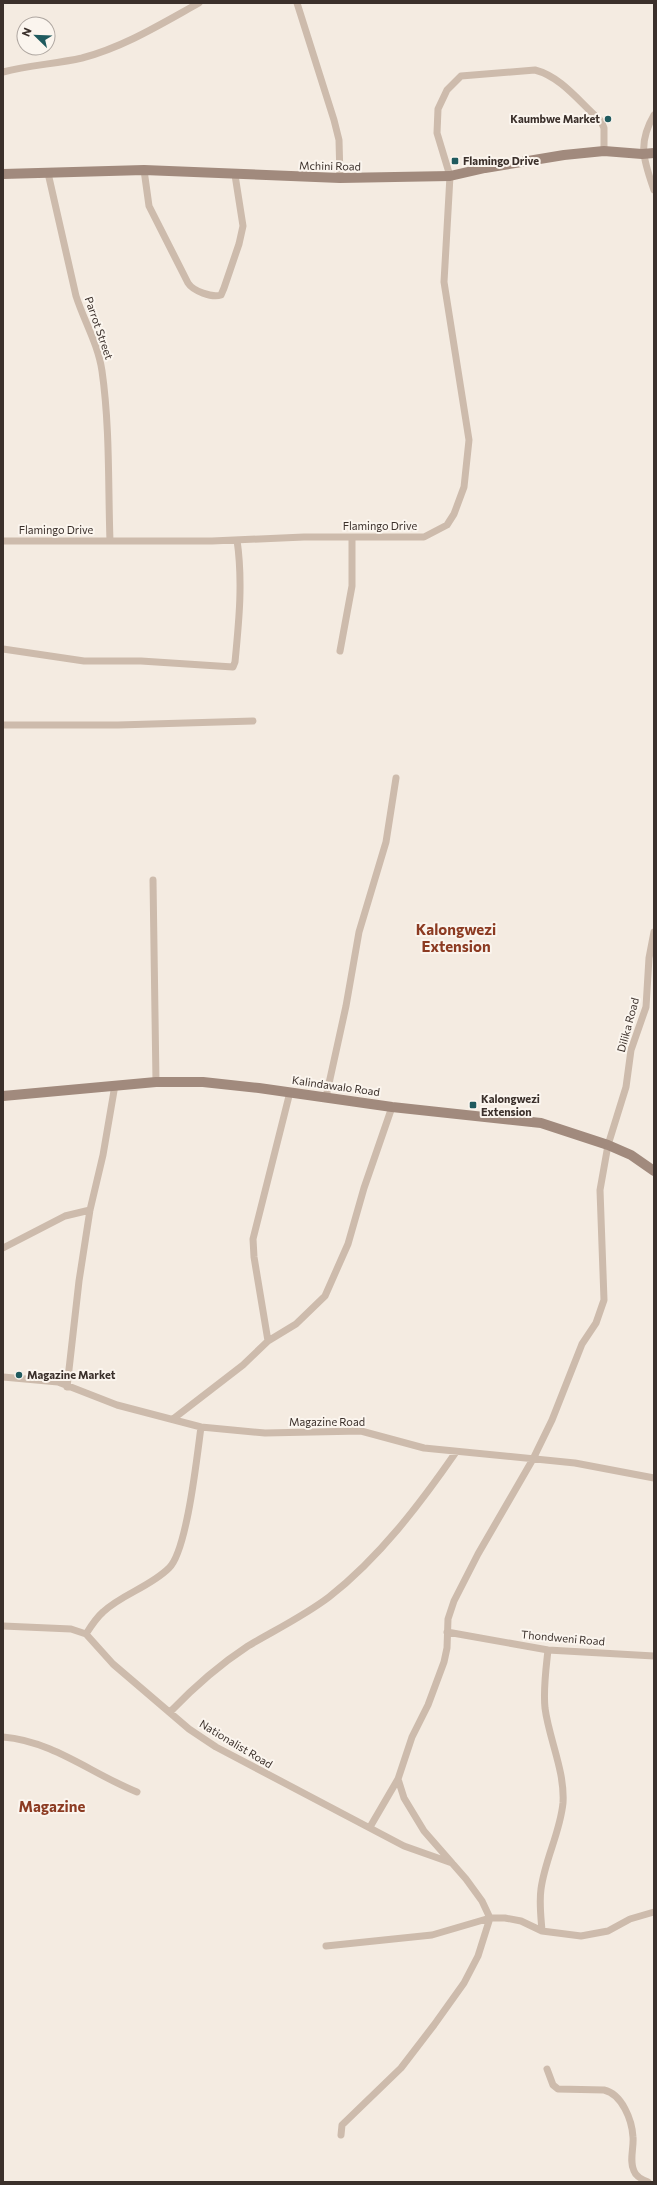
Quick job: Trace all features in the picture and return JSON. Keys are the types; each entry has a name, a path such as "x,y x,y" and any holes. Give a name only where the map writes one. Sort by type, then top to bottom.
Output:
{"street":[{"path":"3,72 81,58 107,50 129,41 199,3"},
{"path":"297,3 339,140 340,178"},
{"path":"450,176 437,133 436,119 438,109 447,90 458,78 464,76 535,70 551,76 603,125 604,151"},
{"path":"654,115 645,133 642,154 654,190"},
{"name":"Mchini Road","path":"3,174 144,170 235,175 340,178 450,176 486,168 564,155 604,151 642,154 654,153"},
{"path":"144,170 150,206 188,283 194,289 215,296 220,295 224,288 239,244 243,226 235,175"},
{"name":"Parrot Street","path":"48,173 76,296 81,312 94,339 102,370 110,541"},
{"name":"Flamingo Drive","path":"3,540 110,541 237,540 304,537 424,537 437,532 447,525 454,514 464,487 469,440 444,282 450,176"},
{"path":"340,651 352,586 352,537"},
{"path":"3,649 84,661 141,661 228,668 233,667 235,662 240,612 241,567 237,540"},
{"path":"3,725 118,725 253,721"},
{"path":"326,1097 346,1006 359,932 386,842 396,778"},
{"path":"153,880 156,1082"},
{"name":"Dilika Road","path":"370,1827 398,1779 412,1737 428,1705 444,1662 448,1619 454,1601 478,1554 533,1460 552,1420 582,1344 596,1323 604,1300 600,1190 608,1145 626,1087 631,1050 646,1007 649,958 654,932"},
{"name":"Kalindawalo Road","path":"4,1098 115,1085 156,1082 203,1082 290,1092 392,1107 540,1123 608,1145 631,1156 654,1172"},
{"path":"67,1387 79,1281 90,1210 103,1155 115,1085"},
{"path":"268,1340 254,1258 253,1239 290,1092"},
{"path":"173,1419 243,1365 268,1340 296,1324 314,1309 325,1296 332,1285 348,1244 364,1188 392,1107"},
{"path":"3,1248 65,1216 90,1210"},
{"name":"Magazine Road","path":"3,1377 43,1380 118,1405 202,1427 265,1433 360,1431 424,1448 575,1464 654,1478"},
{"path":"3,1626 71,1629 86,1634 103,1612 146,1585 174,1562 184,1529 202,1427"},
{"path":"170,1712 205,1676 247,1647 328,1598 358,1571 429,1491 456,1452"},
{"name":"Thondweni Road","path":"447,1632 548,1650 654,1656"},
{"name":"Nationalist Road","path":"86,1634 113,1664 189,1729 216,1748 404,1846 452,1863"},
{"path":"542,1931 540,1908 542,1888 558,1831 563,1803 561,1778 545,1706 548,1650"},
{"path":"3,1737 23,1738 52,1749 120,1785 137,1792"},
{"path":"341,2134 342,2125 401,2068 464,1983 478,1956 490,1918 482,1901 424,1831 404,1798 398,1779"},
{"path":"326,1946 432,1935 490,1918 521,1920 542,1931 581,1936 608,1931 630,1919 654,1912"},
{"path":"547,2070 553,2085 558,2089 604,2090 611,2092 617,2097 628,2116 633,2137 632,2164 634,2172 641,2179 648,2182"}],"place":[{"name":"Kaumbwe Market","path":"608,119"},
{"name":"Flamingo Drive","path":"455,161"},
{"name":"Kalongwezi Extension","path":"473,1105"},
{"name":"Magazine Market","path":"19,1375"}],"district":[{"name":"Kalongwezi Extension","path":"456,938"},
{"name":"Magazine","path":"52,1807"}]}
